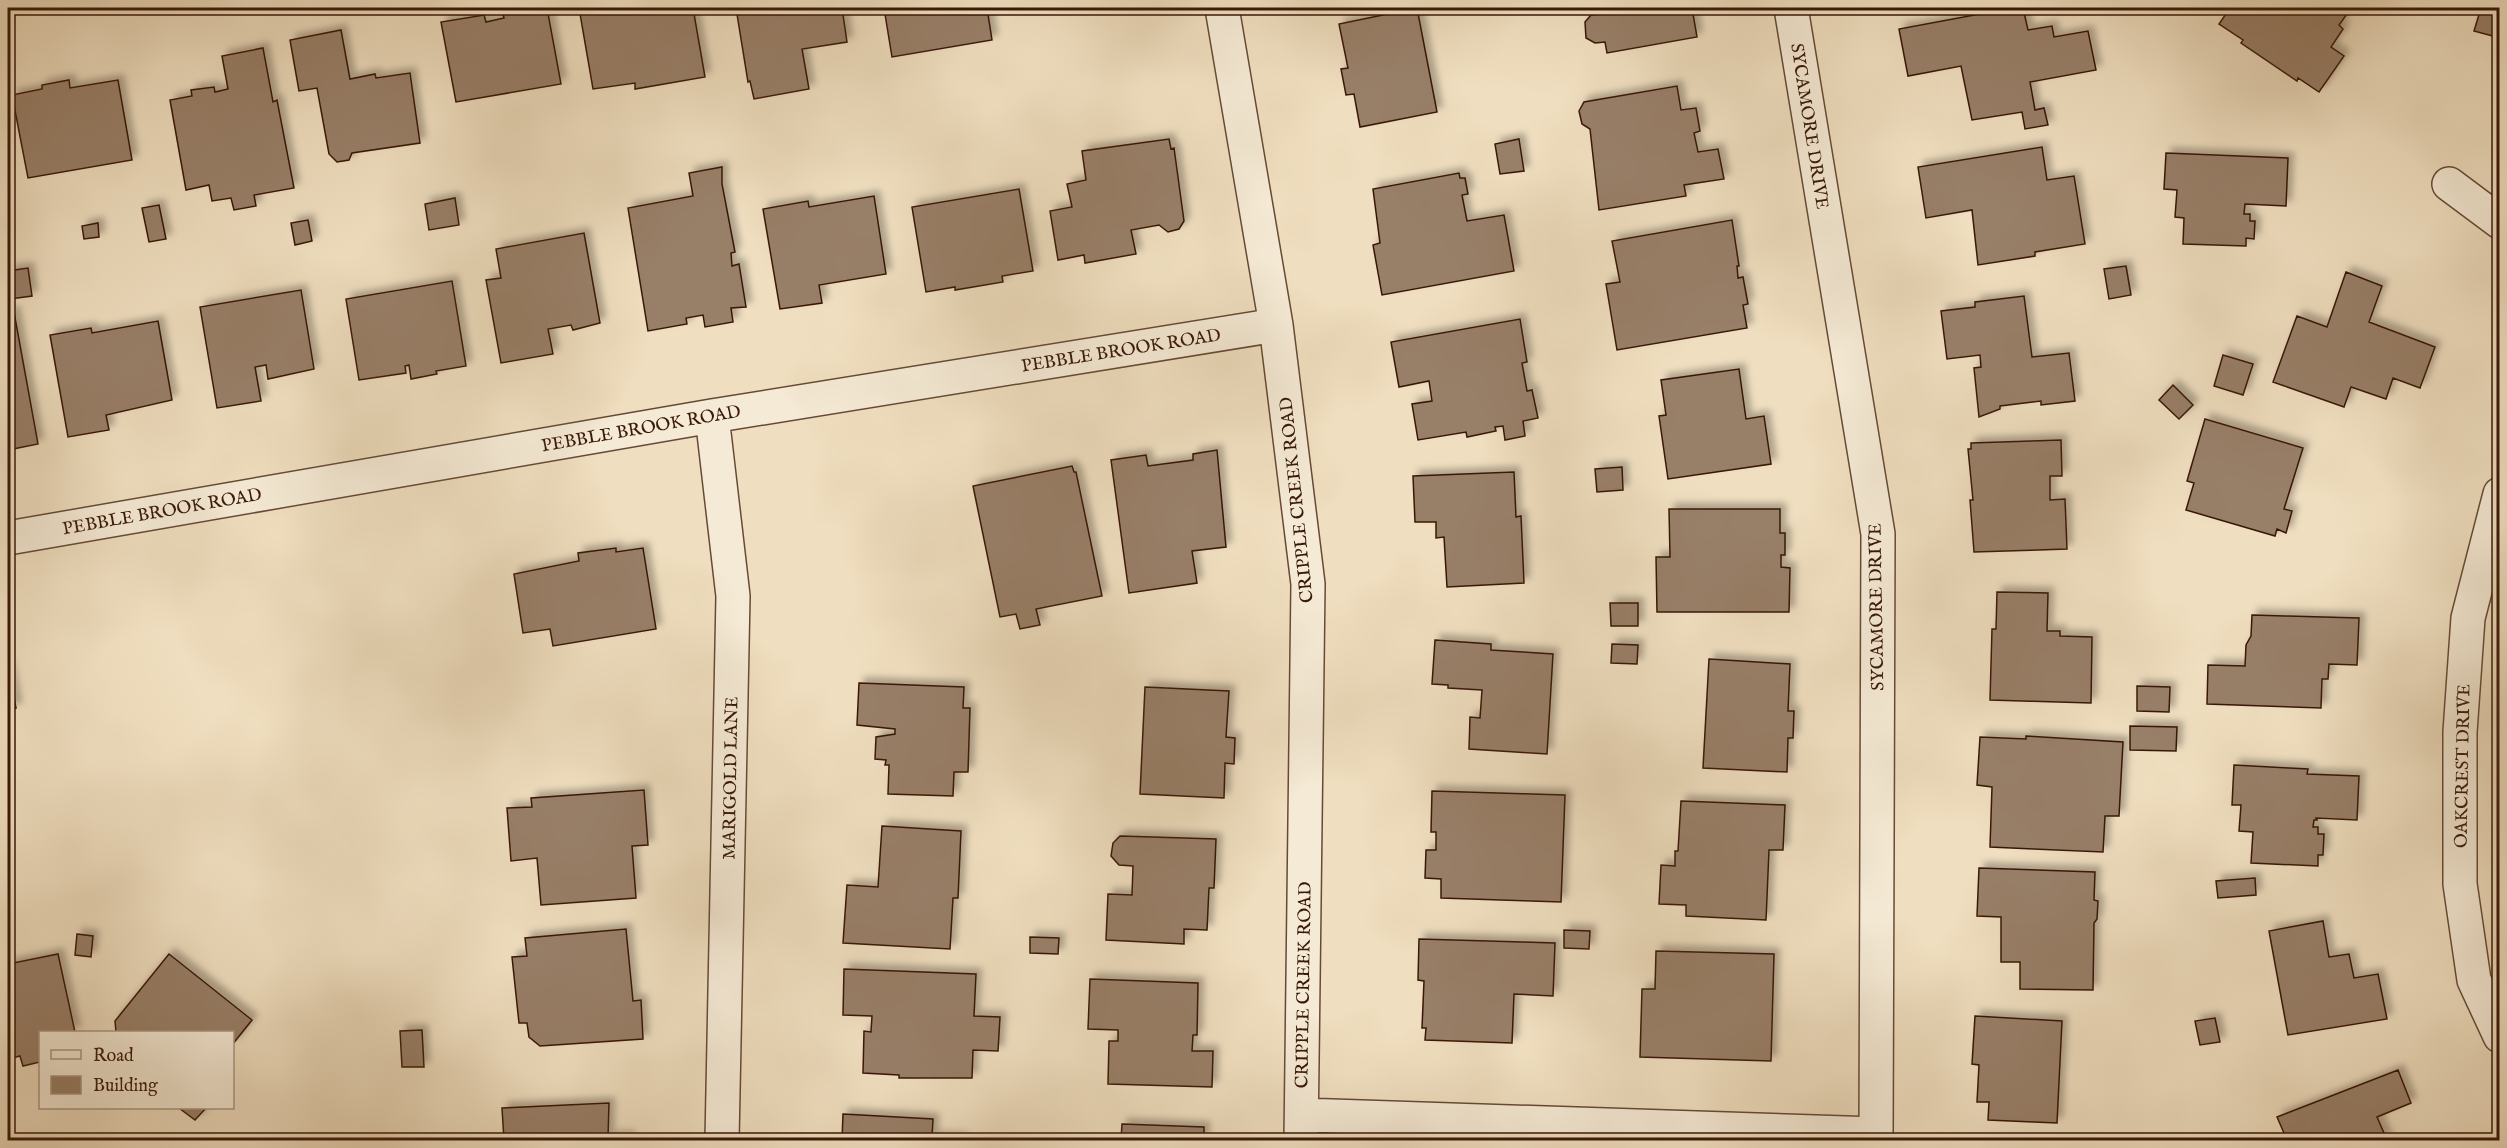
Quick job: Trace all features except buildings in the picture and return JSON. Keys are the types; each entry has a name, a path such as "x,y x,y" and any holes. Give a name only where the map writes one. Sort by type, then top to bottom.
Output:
{"street":[{"name":"CRIPPLE CREEK ROAD","path":"1222,8 1276,325 1308,584 1301,1127"},
{"name":"SYCAMORE DRIVE","path":"1791,8 1878,534 1876,1137"},
{"path":"2449,184 2499,222"},
{"name":"PEBBLE BROOK ROAD","path":"8,538 712,416 1276,325"},
{"name":"MARIGOLD LANE","path":"712,416 733,596 722,1140"},
{"name":"OAKCREST DRIVE","path":"2499,494 2468,618 2460,732 2460,884 2474,980 2499,1036"},
{"path":"1301,1127 1876,1137"}]}
